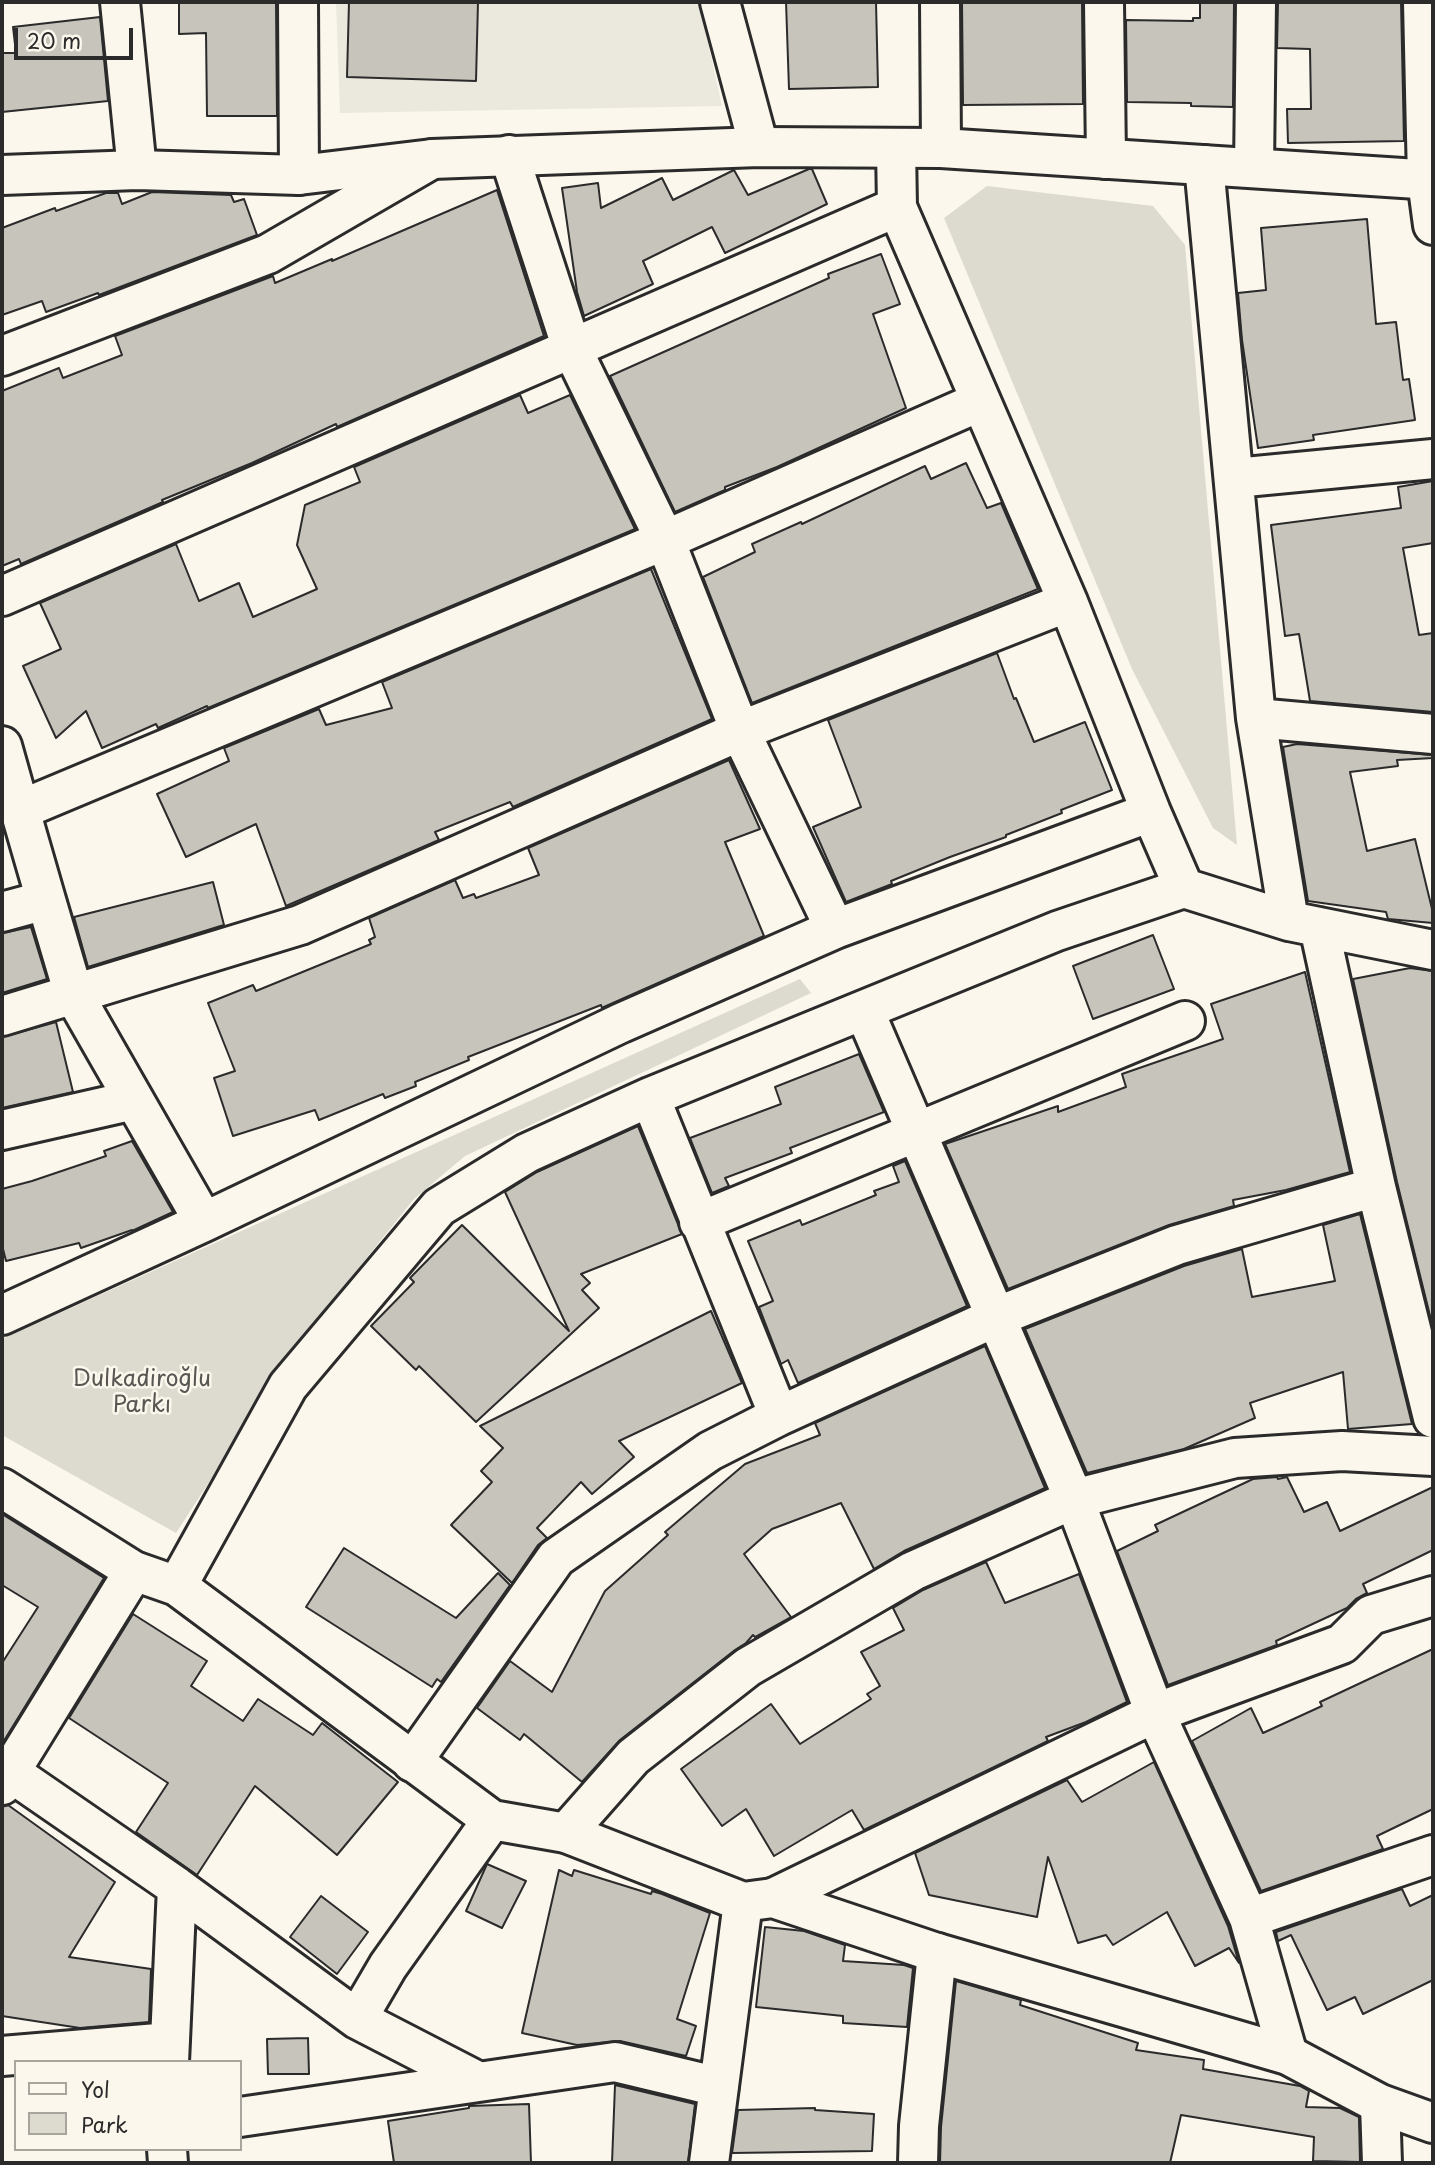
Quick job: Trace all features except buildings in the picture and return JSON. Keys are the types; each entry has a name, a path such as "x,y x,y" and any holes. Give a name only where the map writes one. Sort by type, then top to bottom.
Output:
{"street":[{"path":"120,2 137,170"},
{"path":"298,2 299,176"},
{"path":"720,2 759,147"},
{"path":"940,2 941,148"},
{"path":"1104,2 1106,159"},
{"path":"1254,168 1256,2"},
{"path":"1423,2 1433,225"},
{"path":"2,175 137,170 299,176 432,159 759,147 941,148 1430,180"},
{"path":"896,148 897,207 1068,602 1184,888"},
{"path":"509,155 572,349 665,540 740,730 835,929"},
{"path":"2,356 268,254 432,159"},
{"path":"1205,165 1256,718 1304,924 1376,1187 1433,1418"},
{"path":"2,596 897,207"},
{"path":"20,810 665,540 981,401"},
{"path":"1235,478 1433,459"},
{"path":"2,1016 300,925 740,730 1068,602"},
{"path":"1256,718 1433,734"},
{"path":"2,747 74,995 204,1222"},
{"path":"2,1315 621,1023 835,929 1151,811"},
{"path":"177,1586 288,1386 439,1207 527,1153 650,1097 1057,931 1184,888 1304,924 1433,950"},
{"path":"2,912 46,900"},
{"path":"864,1010 1074,1499 1155,1713 1250,1918 1288,2055"},
{"path":"699,1222 1185,1021"},
{"path":"650,1097 779,1416"},
{"path":"2,1130 134,1100"},
{"path":"412,1762 556,1558 710,1451 779,1416 996,1317 1177,1245 1376,1187"},
{"path":"566,1833 634,1757 748,1667 913,1571 1074,1499 1236,1458 1342,1451 1433,1457"},
{"path":"2,1488 134,1571 177,1586 492,1820 566,1833 758,1900 1288,2055 1380,2104 1433,2123"},
{"path":"134,1571 6,1778 177,1887 357,2019 479,2082"},
{"path":"758,1900 1155,1713 1342,1644 1371,1615 1433,1596"},
{"path":"357,2019 388,1966 492,1820"},
{"path":"1250,1918 1433,1855"},
{"path":"2,2056 170,2052 177,1887"},
{"path":"709,2163 719,2087 758,1900"},
{"path":"918,2163 919,2126 937,1953"},
{"path":"242,2118 615,2062 719,2087"},
{"path":"1380,2104 1382,2163"}],"shaded area":[{"path":"336,2 699,2 722,106 340,113"}],"green space":[{"path":"987,186 1153,206 1185,245 1237,845 1213,828 1132,669 944,218"},
{"name":"Dulkadiroğlu Parkı","path":"800,979 811,993 465,1156 414,1199 304,1336 176,1533 2,1435 2,1339"}]}
